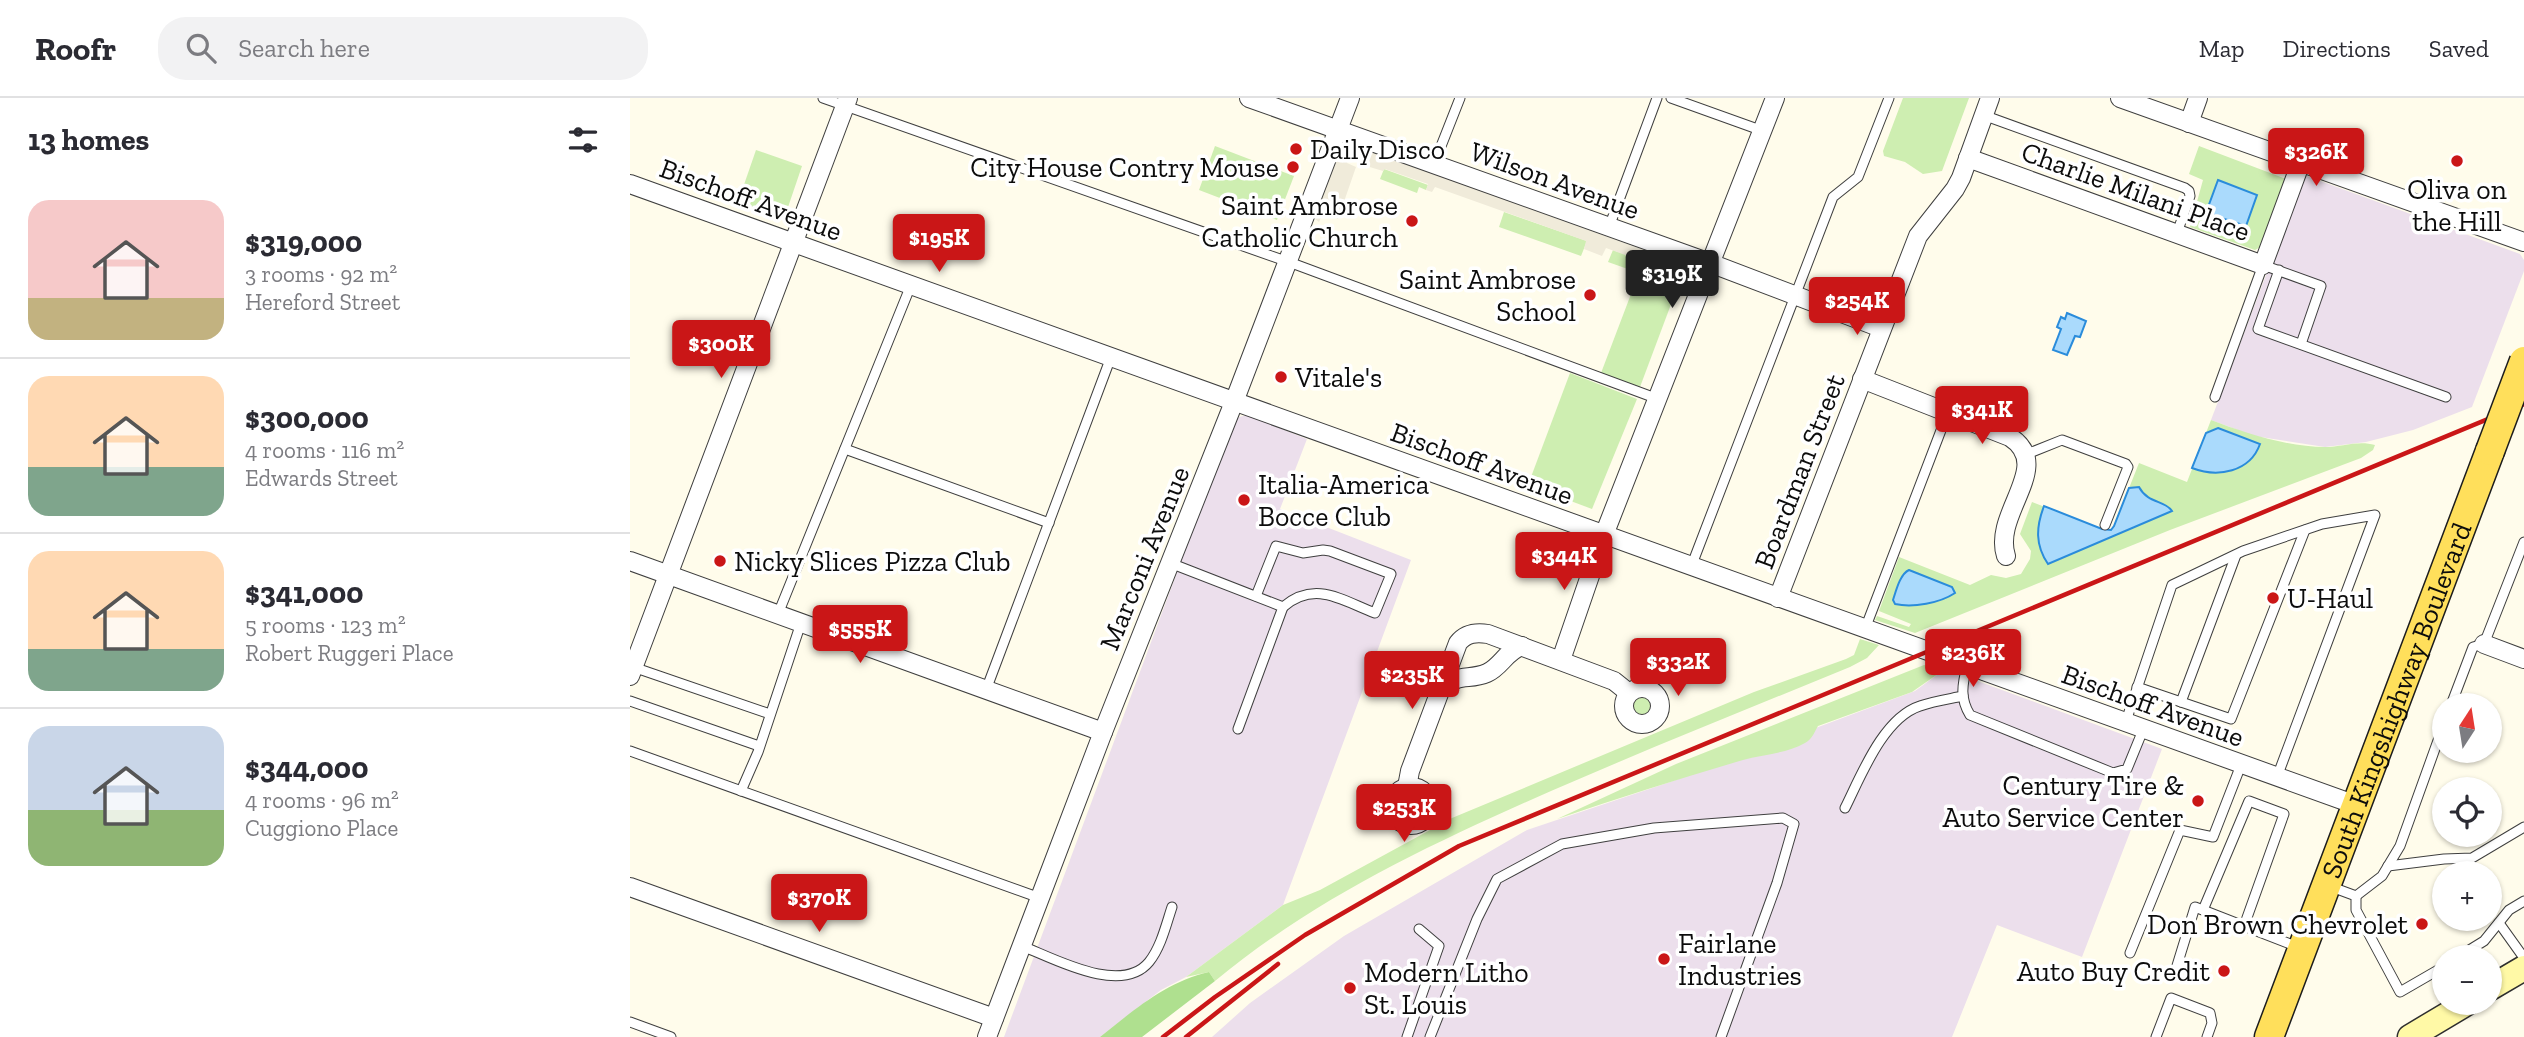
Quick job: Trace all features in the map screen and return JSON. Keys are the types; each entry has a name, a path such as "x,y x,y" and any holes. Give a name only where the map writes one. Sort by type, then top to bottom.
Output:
{"main road":[{"name":"South Kingshighway Boulevard","path":"2269,1037 2524,361"},
{"path":"2502,981 2524,968"},
{"path":"2420,1035 2449,1015"}],"street":[{"name":"Wilson Avenue","path":"1249,98 1710,263 1881,328"},
{"name":"Marconi Avenue","path":"987,1037 1102,732 1234,401 1350,98"},
{"path":"1561,660 1604,535 1775,98"},
{"name":"Boardman Street","path":"1779,598 1918,236 1955,189 1990,98"},
{"path":"2120,98 2524,242"},
{"path":"2189,122 2198,98"},
{"path":"632,672 847,102"},
{"name":"Charlie Milani Place","path":"1968,158 2271,267 2301,162"},
{"name":"Bischoff Avenue","path":"630,184 2356,805"},
{"path":"1862,379 2010,437 2019,443 2027,454 2024,476 2004,529 2003,548 2006,556"},
{"path":"630,561 1102,732"},
{"path":"1407,788 1410,771 1462,637 1481,632 1614,681 1629,693"},
{"path":"2484,644 2524,659"},
{"path":"1441,690 1458,677 1488,673 1507,653 1522,646"},
{"path":"630,887 994,1018"}],"lane":[{"path":"823,98 847,102 1288,261 1658,399"},
{"path":"1434,164 1461,98"},
{"path":"1609,227 1657,98"},
{"path":"1671,98 1763,131"},
{"path":"1690,567 1833,197 1858,177 1889,98"},
{"path":"1983,116 2185,188 2190,196 2177,233"},
{"path":"2271,267 2321,286 2301,344"},
{"path":"2271,267 2258,328 2446,397"},
{"path":"2215,397 2271,267"},
{"path":"778,614 911,285"},
{"path":"986,690 1111,357"},
{"path":"1865,629 1948,412"},
{"path":"2027,454 2062,440 2126,464 2128,467 2105,525"},
{"path":"845,449 1049,523"},
{"path":"2125,723 2172,585 2236,555 2322,524 2375,515 2277,777"},
{"path":"2137,687 2231,719 2305,530"},
{"path":"2456,693 2473,647 2484,644 2524,542"},
{"path":"1238,729 1283,607 1292,599 1313,592 1335,597 1375,613 1391,574 1331,551 1303,553 1276,545 1256,596"},
{"path":"2181,702 2236,555"},
{"path":"1170,563 1283,607"},
{"path":"741,791 760,746 802,623"},
{"path":"1967,666 1962,686 1964,705 1970,715 2113,773 2127,768 2143,730"},
{"path":"632,672 770,715"},
{"path":"1845,808 1878,744 1899,720 1918,706 1963,696"},
{"path":"630,701 760,746"},
{"path":"630,751 1040,898"},
{"path":"2356,896 2382,876 2400,846 2432,757"},
{"path":"2213,837 2241,765"},
{"path":"2203,909 2249,801 2284,814 2244,926"},
{"path":"1430,1037 1497,879 1562,844 1654,828 1783,818 1794,824 1791,836 1777,883 1721,1037"},
{"path":"2388,866 2472,858 2524,827"},
{"path":"2130,953 2180,830 2231,844"},
{"path":"2326,885 2356,896"},
{"path":"2356,896 2356,910 2400,992 2432,974"},
{"path":"2502,919 2510,910 2524,901"},
{"path":"1022,946 1080,968 1119,977 1148,964 1172,907"},
{"path":"2175,972 2196,907 2302,949"},
{"path":"2502,927 2524,958"},
{"path":"1407,1037 1439,947 1419,929"},
{"path":"2478,945 2492,931"},
{"path":"2156,1037 2171,998 2210,1013 2212,1023 2207,1037"},
{"path":"630,1022 671,1037"}],"shaded area":[{"path":"1343,146 1357,146 1685,265 1691,270 1691,279 1606,248 1602,256 1584,249 1586,241 1435,187 1432,192 1426,190 1428,184 1385,169 1383,171 1363,165 1364,162 1349,156 1347,163 1356,167 1338,219 1323,213 1319,222 1314,215"},
{"path":"2304,175 2520,254 2524,260 2524,271 2472,407 2413,430 2366,442 2325,447 2254,436 2211,420"},
{"path":"1247,415 1307,439 1280,509 1411,560 1283,905 1186,977 1161,990 1100,1037 1004,1037 1233,422"},
{"path":"1945,669 2162,749 2082,957 1997,925 1952,1037 1212,1037 1250,1003 1344,936 1527,830 1673,781 1915,691"}],"green space":[{"path":"1903,98 1969,98 1942,171 1923,174 1905,162 1884,156 1883,151"},
{"path":"1215,146 1294,176 1277,220 1199,190"},
{"path":"2199,146 2286,179 2262,246 2255,250 2190,227 2203,180 2189,174"},
{"path":"756,150 802,166 785,216 781,217 738,202"},
{"path":"1384,169 1428,185 1426,190 1419,187 1417,193 1380,179"},
{"path":"1504,212 1587,241 1581,256 1499,227"},
{"path":"1613,250 1682,275 1640,387 1601,373 1639,273 1608,262"},
{"path":"1570,373 1637,399 1592,509 1528,485"},
{"path":"2211,420 2296,445 2375,445 2373,450 2361,458 2170,530 1915,633 1875,620 1877,616 1909,627 1911,624 1879,611 1899,557 1970,585 1991,575 2006,578 2021,574 2030,559 2031,551 2020,534 2032,502 2111,530 2139,463 2187,482"},
{"path":"1860,639 1879,645 1867,658 1850,667 1588,775 1419,852 1334,898 1253,951 1215,981 1209,972 1186,977 1283,905 1320,890 1452,818 1754,692 1846,659 1854,655"},
{"path":"1924,665 1945,669 1912,692 1818,726 1813,736 1798,747 1720,767 1557,819 1676,764"},
{"path":"1638,696 1646,696 1652,706 1646,716 1638,716 1632,710 1632,702"},
{"path":"1407,797 1415,797 1421,807 1415,817 1407,817 1401,811 1401,803"},
{"path":"1209,972 1215,981 1142,1037 1100,1037 1165,990"}],"water":[{"path":"2218,180 2257,195 2246,226 2212,215 2207,210"},
{"path":"2067,313 2086,321 2080,337 2075,336 2067,355 2053,350 2061,329 2057,327 2061,317 2065,319"},
{"path":"2218,428 2260,444 2249,461 2241,467 2222,472 2192,468 2206,433"},
{"path":"2139,487 2147,496 2172,511 2048,564 2038,536 2044,506 2111,530 2129,488"},
{"path":"1909,570 1952,587 1955,593 1926,604 1895,604 1893,600 1899,583"}],"railway":[{"path":"1163,1037 1215,997 1305,935 1459,846 2524,404"},
{"path":"1186,1037 1278,964"}],"place":[{"name":"Daily Disco","path":"1296,149"},
{"name":"Oliva on the Hill","path":"2457,161"},
{"name":"City House Contry Mouse","path":"1293,167"},
{"name":"Saint Ambrose Catholic Church","path":"1412,221"},
{"name":"Saint Ambrose School","path":"1590,295"},
{"name":"Vitale's","path":"1281,377"},
{"name":"Italia-America Bocce Club","path":"1244,500"},
{"name":"Nicky Slices Pizza Club","path":"720,561"},
{"name":"U-Haul","path":"2273,598"},
{"name":"Century Tire & Auto Service Center","path":"2198,801"},
{"name":"Don Brown Chevrolet","path":"2422,924"},
{"name":"Fairlane Industries","path":"1664,959"},
{"name":"Auto Buy Credit","path":"2224,971"},
{"name":"Modern Litho St. Louis","path":"1350,988"}]}
